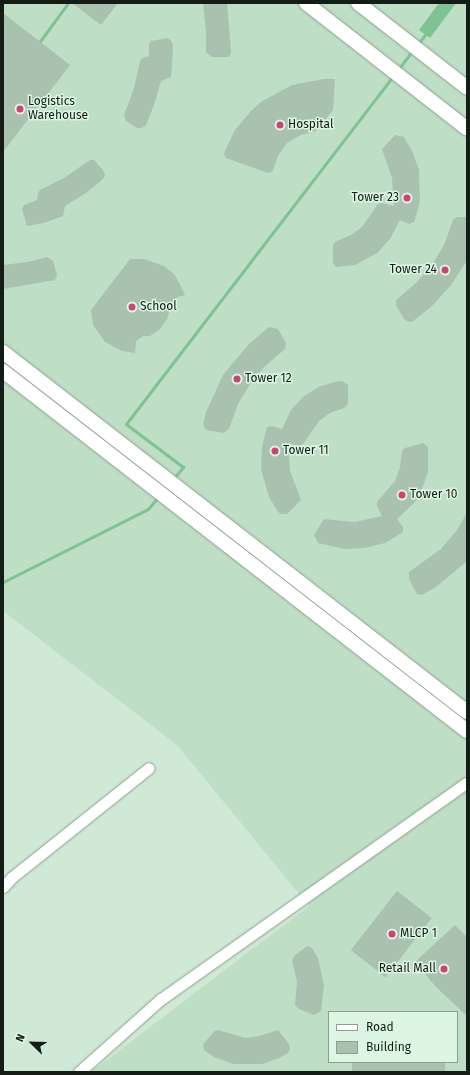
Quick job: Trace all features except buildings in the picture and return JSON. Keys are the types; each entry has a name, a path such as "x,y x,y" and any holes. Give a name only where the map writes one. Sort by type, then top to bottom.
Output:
{"street":[{"path":"306,3 467,129"},
{"path":"358,3 467,88"},
{"path":"3,352 467,712"},
{"path":"3,371 467,732"},
{"path":"3,887 11,878 149,768"},
{"path":"79,1072 161,999 467,782"}],"shaded area":[{"path":"3,3 467,3 467,1072 91,1072 309,906 177,745 3,611"},
{"path":"439,3 456,3 430,38 419,30"}],"waterway":[{"path":"38,44 68,3"},
{"path":"418,44 427,32"},
{"path":"397,71 413,50"},
{"path":"173,479 183,467 126,424 392,77"},
{"path":"3,582 148,509 158,497"}],"place":[{"name":"Logistics Warehouse","path":"20,109"},
{"name":"Hospital","path":"280,125"},
{"name":"Tower 23","path":"407,198"},
{"name":"Tower 24","path":"445,270"},
{"name":"School","path":"132,307"},
{"name":"Tower 12","path":"237,379"},
{"name":"Tower 11","path":"275,451"},
{"name":"Tower 10","path":"402,495"},
{"name":"MLCP 1","path":"392,934"},
{"name":"Retail Mall","path":"444,969"}]}
